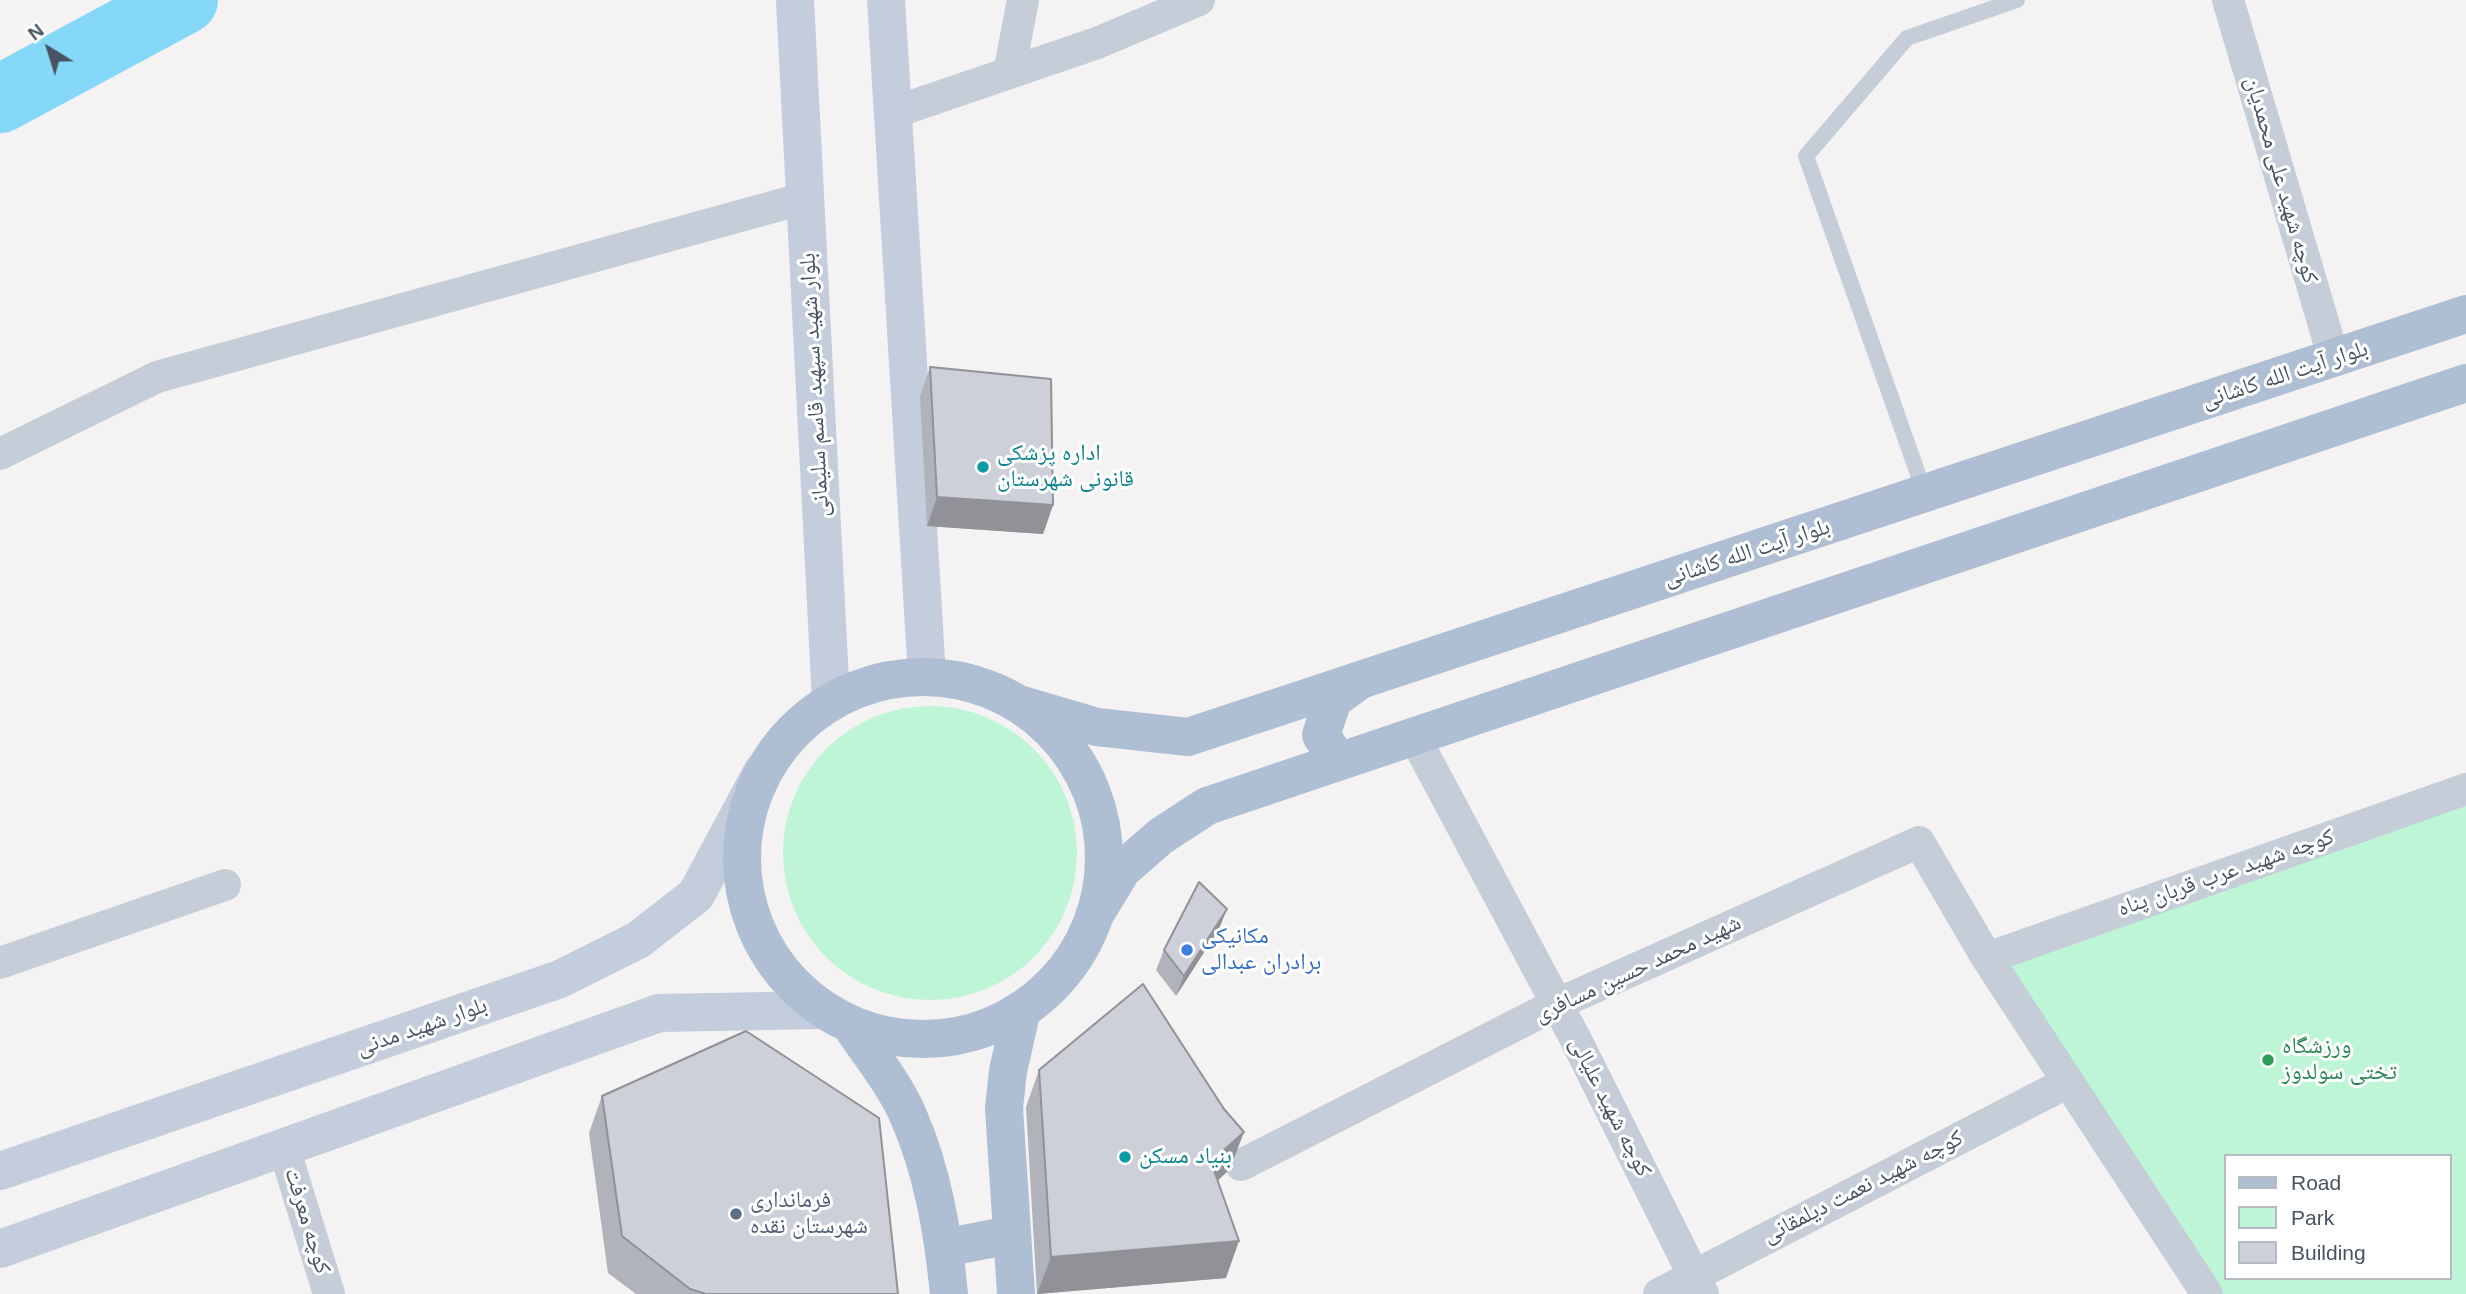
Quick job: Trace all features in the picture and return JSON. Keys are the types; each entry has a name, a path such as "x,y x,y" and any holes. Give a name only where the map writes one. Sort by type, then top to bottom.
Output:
{"main road":[{"name":"بلوار شهید سپهبد قاسم سلیمانی","path":"795,0 831,701"},
{"path":"886,0 927,676"},
{"name":"بلوار آیت الله کاشانی","path":"1022,705 1097,727 1188,737 2466,314"},
{"path":"0,1248 659,1013 836,1017 893,1037 938,1039 982,1029 1022,1010 1052,984 1077,953 1094,916 1122,870 1161,836 1207,806 2466,383"},
{"path":"949,1294 944,1248 929,1170 908,1113 836,1017 789,981 763,945 746,903 741,859 746,814 762,772 792,732 831,701 878,681 927,676 977,683 1022,705 1059,736 1090,787 1101,821 1104,869 1094,916"},
{"path":"1338,761 1321,735 1333,700 1360,680"},
{"name":"بلوار شهید مدنی","path":"0,1171 560,979 638,940 696,895 762,772"},
{"path":"1016,1294 1010,1235 1004,1108 1007,1070 1022,1010"},
{"path":"944,1248 1010,1235"}],"street":[{"path":"1009,73 1023,0"},
{"path":"892,114 1097,43 1199,0"},
{"name":"کوچه شهید علی محمدیان","path":"2228,0 2334,359"},
{"path":"0,454 157,377 805,198"},
{"name":"کوچه شهید علیالی","path":"1414,736 1557,1004 1699,1284"},
{"name":"کوچه شهید عرب قربان پناه","path":"1987,958 2466,789"},
{"name":"شهید محمد حسین مسافری","path":"1241,1165 1557,1004 1919,842 1987,958"},
{"path":"0,963 225,886"},
{"path":"1987,958 2207,1294"},
{"name":"کوچه شهید نعمت دیلمقانی","path":"1659,1294 1699,1284 2068,1082"},
{"name":"کوچه معرفت","path":"284,1147 330,1294"}],"lane":[{"path":"1925,494 1806,156 1907,38 2017,0"}],"green space":[{"path":"930,706 959,709 986,717 1012,731 1034,749 1052,771 1066,797 1074,824 1077,853 1074,882 1066,909 1052,935 1034,957 1012,975 986,989 959,997 930,1000 901,997 874,989 848,975 826,957 808,935 794,909 786,882 783,853 786,824 794,797 808,771 826,749 848,731 874,717 901,709"},
{"name":"ورزشگاه تختی سولدوز","path":"2466,796 2466,1294 2221,1294 2008,964"}],"building":[{"name":"اداره پزشکی قانونی شهرستان","path":"930,367 1051,379 1053,505 937,497"},
{"name":"مکانیکی برادران عبدالی","path":"1199,882 1227,909 1184,976 1164,950"},
{"name":"بنیاد مسکن","path":"1143,984 1224,1109 1244,1132 1211,1162 1239,1241 1051,1257 1039,1070"},
{"name":"فرمانداری شهرستان نقده","path":"746,1031 879,1118 898,1294 706,1294 690,1289 622,1236 602,1096"}],"waterway":[{"path":"0,99 184,0"}],"place":[{"name":"اداره پزشکی قانونی شهرستان","path":"983,467"},
{"name":"مکانیکی برادران عبدالی","path":"1187,950"},
{"name":"ورزشگاه تختی سولدوز","path":"2268,1060"},
{"name":"بنیاد مسکن","path":"1125,1157"},
{"name":"فرمانداری شهرستان نقده","path":"736,1214"}]}
